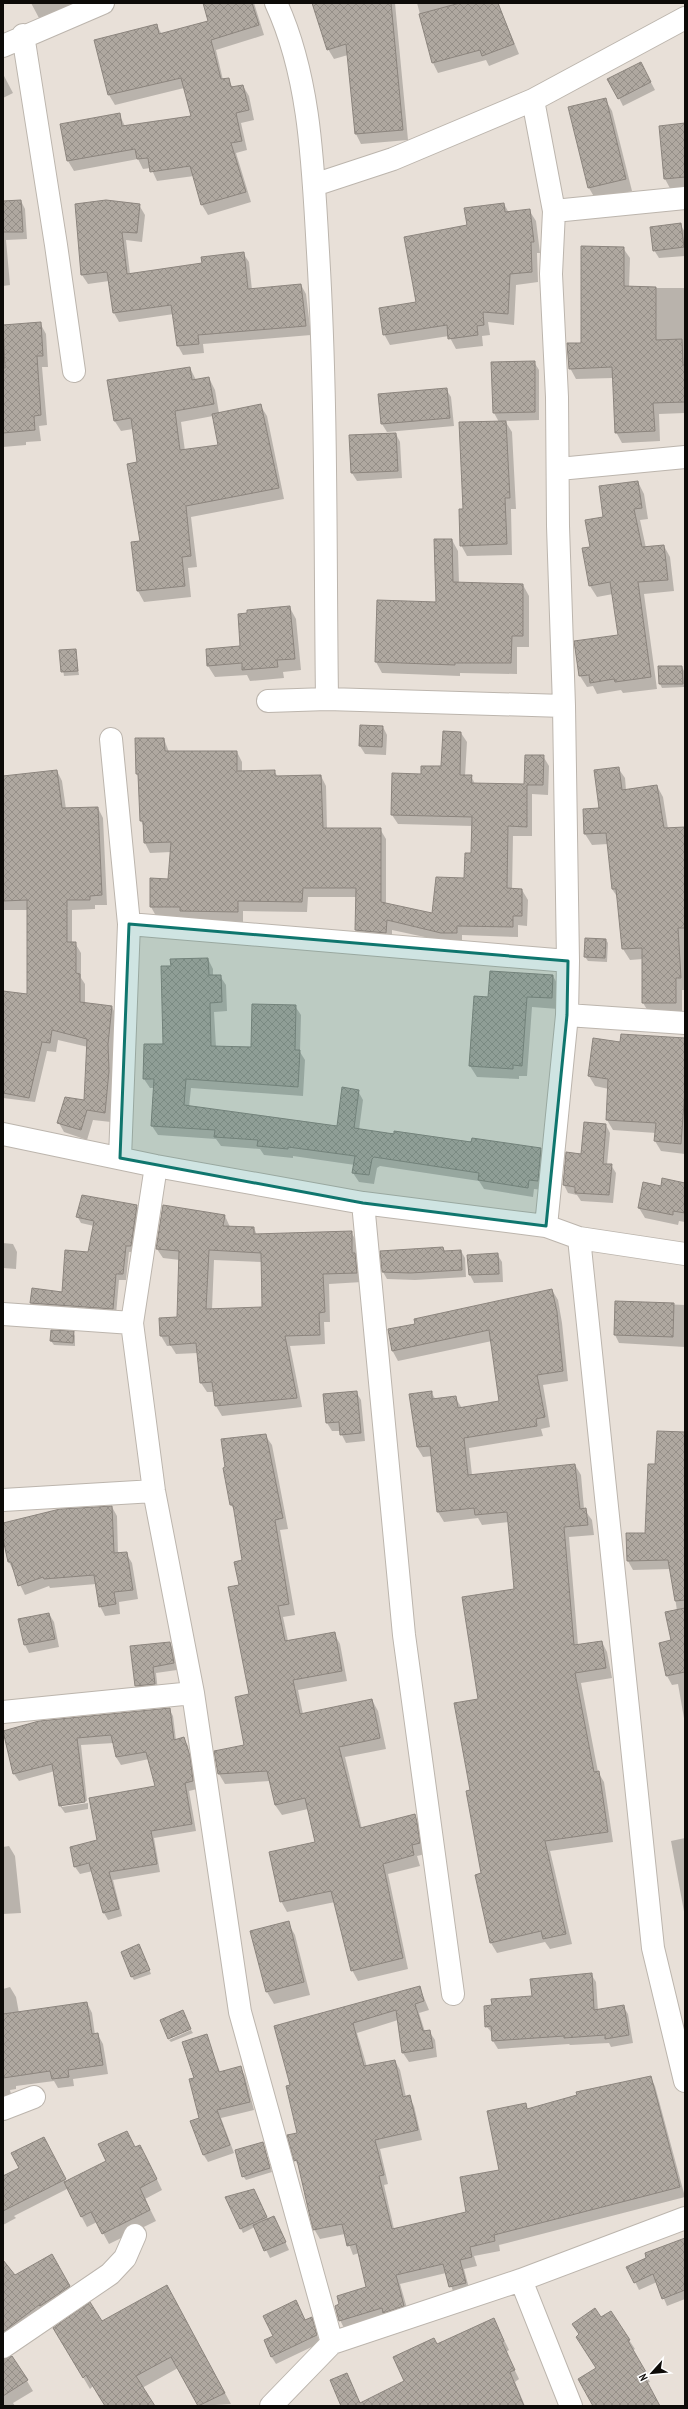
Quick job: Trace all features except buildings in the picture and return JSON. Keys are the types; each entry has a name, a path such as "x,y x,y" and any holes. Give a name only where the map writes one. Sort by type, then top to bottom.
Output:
{"street":[{"path":"3,46 23,35 103,3"},
{"path":"276,3 284,19 304,96 314,185 323,339 327,699"},
{"path":"314,185 393,159 533,100 685,18"},
{"path":"23,35 56,244 74,371"},
{"path":"533,100 554,211 551,274 564,706 568,961 567,1015 546,1226"},
{"path":"554,211 685,198"},
{"path":"558,469 685,457"},
{"path":"268,701 327,699 564,706"},
{"path":"111,739 129,924 120,1158"},
{"path":"129,924 568,961"},
{"path":"567,1015 685,1023"},
{"path":"3,1134 156,1166 363,1203 546,1226 579,1238 685,1254"},
{"path":"156,1166 132,1323 154,1491 193,1693 240,2012 332,2343"},
{"path":"363,1203 404,1635 453,1994"},
{"path":"579,1238 653,1948 685,2082"},
{"path":"3,1314 132,1323"},
{"path":"3,1500 154,1491"},
{"path":"3,1712 193,1693"},
{"path":"3,2109 34,2097"},
{"path":"271,2406 332,2343 521,2280 685,2218"},
{"path":"3,2347 110,2274 125,2258 135,2235"},
{"path":"521,2280 572,2406"}],"highlighted area":[{"path":"129,924 568,961 567,1015 546,1226 363,1203 120,1158"}]}
